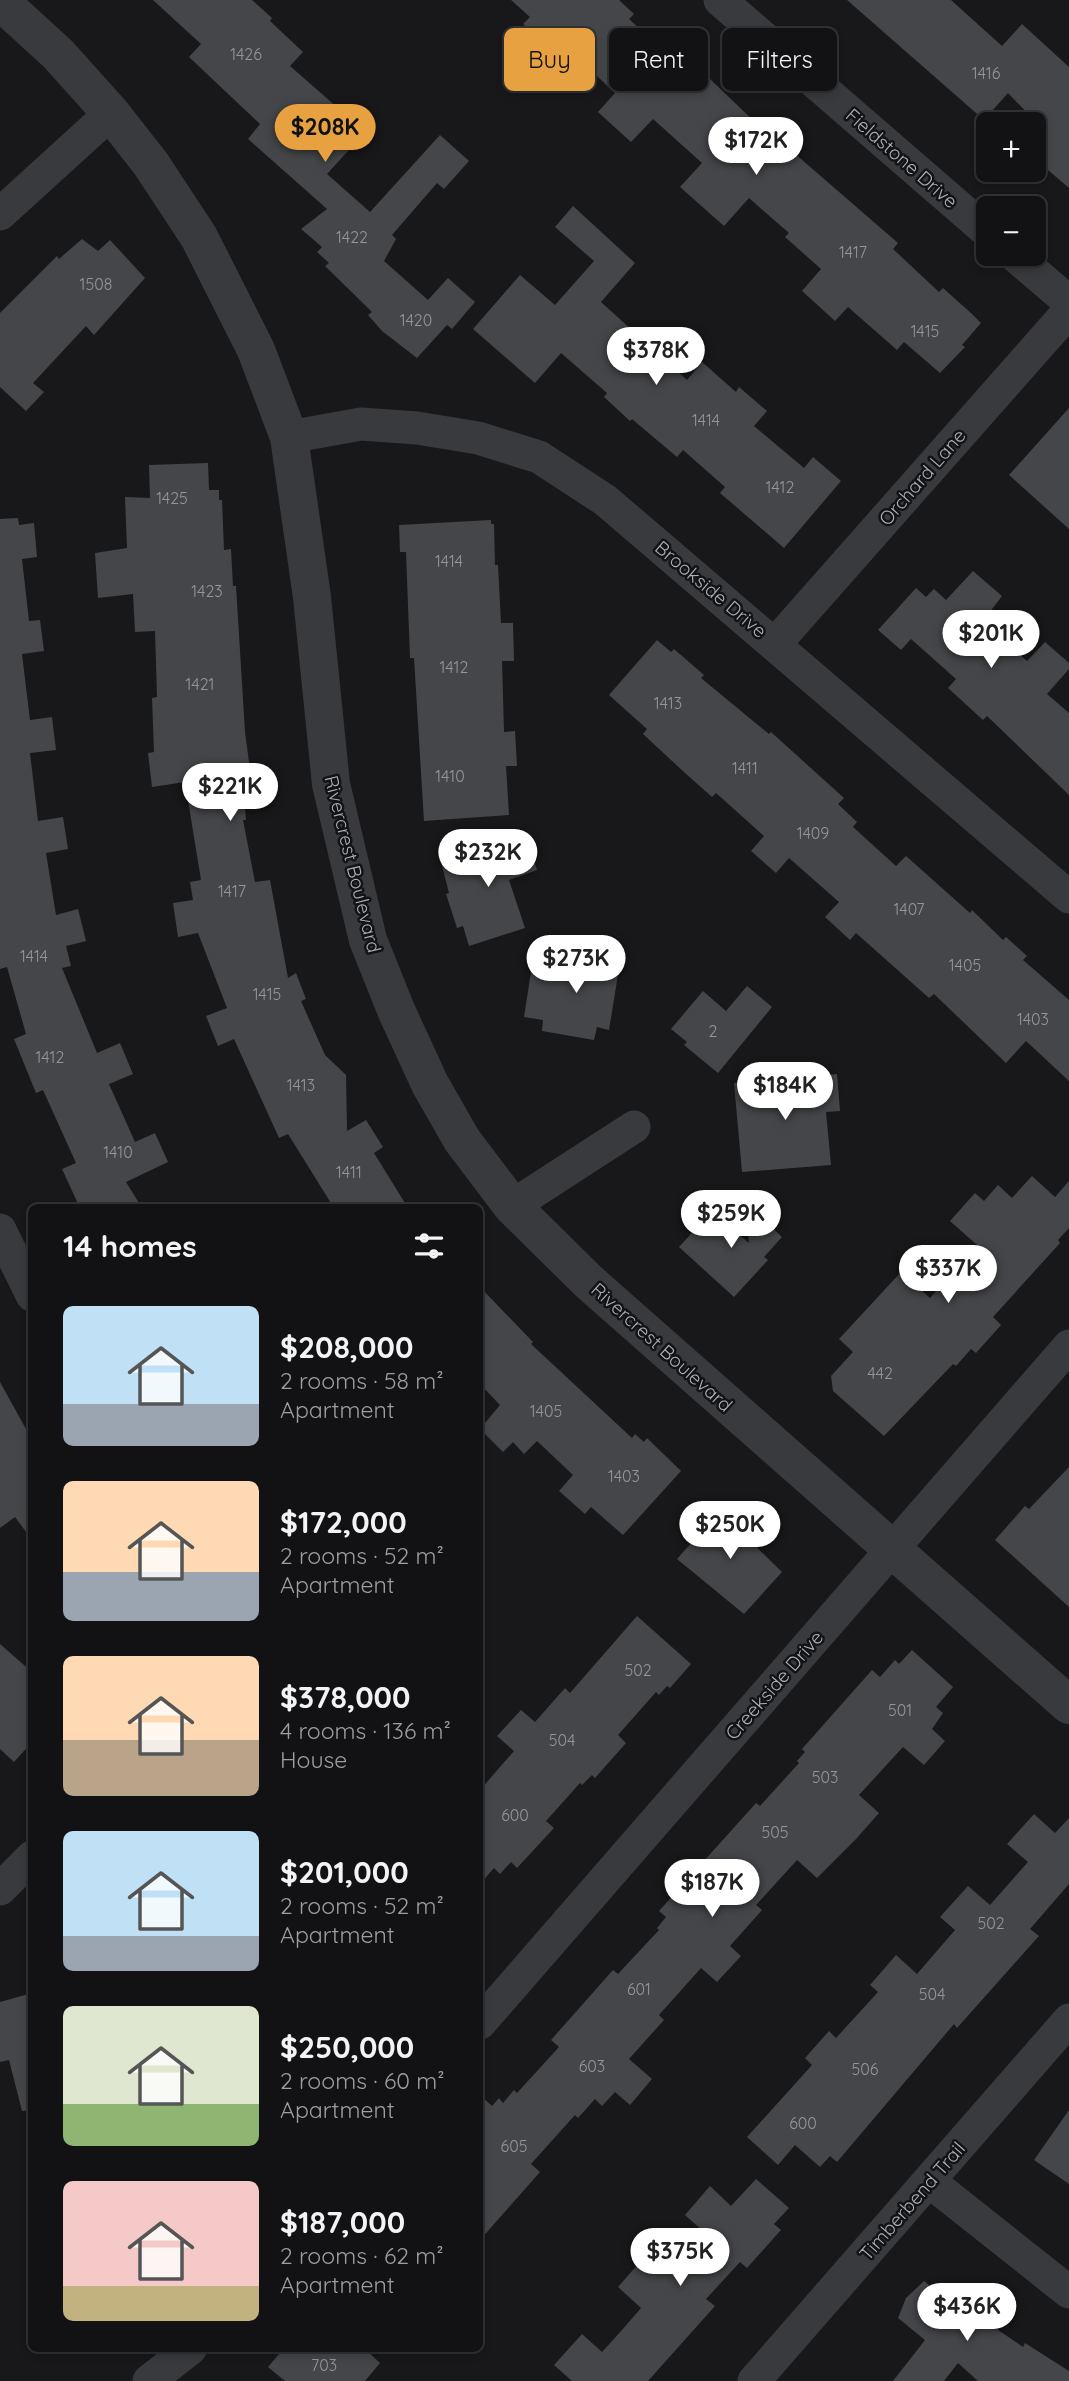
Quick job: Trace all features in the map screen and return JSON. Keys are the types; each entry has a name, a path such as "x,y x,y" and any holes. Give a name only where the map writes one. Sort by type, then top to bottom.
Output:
{"street":[{"name":"Rivercrest Boulevard","path":"0,1 58,54 111,113 151,164 200,237 256,350 289,437 312,597 331,784 368,940 430,1084 462,1140 512,1206 589,1282 1069,1705"},
{"name":"Fieldstone Drive","path":"735,5 976,221"},
{"path":"0,215 111,113"},
{"path":"1027,266 1069,302"},
{"name":"Orchard Lane","path":"775,644 1069,311"},
{"name":"Brookside Drive","path":"289,437 361,424 416,428 478,438 539,457 605,500 1069,897"},
{"path":"512,1206 634,1127"},
{"path":"0,1230 28,1287"},
{"name":"Creekside Drive","path":"483,2020 1069,1346"},
{"path":"0,1889 28,1861"},
{"name":"Timberbend Trail","path":"754,2381 1069,2020"},
{"path":"929,2180 1069,2292"},
{"path":"149,2381 186,2352"}],"building":[{"path":"153,0 252,0 272,18 270,21 303,52 290,66 338,108 341,105 368,129 327,174 370,212 440,135 469,161 444,189 437,183 392,235 396,239 384,261 428,300 448,278 475,302 452,329 447,325 417,358 382,331 368,315 372,312 325,266 329,263 317,252 322,247 301,229 327,209 248,139 260,124 189,57 201,44"},
{"path":"511,0 619,0 634,14 629,19 639,28 609,28 609,87 595,74 595,28 528,28 523,24 530,17"},
{"path":"847,0 951,0 1002,46 1022,24 1069,67 1069,188 1046,168 1046,112 1026,112 1008,93 991,112 976,113"},
{"path":"708,77 783,149 786,146 898,243 893,249 939,292 943,288 981,323 962,345 965,347 940,373 904,342 897,350 848,307 835,321 802,291 821,269 785,237 789,233 749,198 724,226 680,187 702,163 653,119 631,142 598,112 615,93 613,91 708,91"},
{"path":"573,206 635,263 601,302 687,380 702,362 736,392 739,387 767,411 754,426 804,468 813,457 841,481 784,548 720,493 725,487 683,450 677,457 632,419 630,421 604,397 607,393 561,353 535,383 473,329 520,275 555,305 594,261 555,227"},
{"path":"82,239 98,251 110,240 145,278 94,335 86,326 33,383 44,392 26,411 0,387 0,313 57,256 59,259"},
{"path":"1069,408 1069,529 1009,475"},
{"path":"208,463 209,490 219,490 219,500 222,500 224,550 231,549 233,586 236,586 245,732 255,807 245,809 246,820 243,820 255,882 270,880 288,978 296,973 306,999 301,1001 325,1055 346,1075 347,1131 366,1120 383,1147 374,1153 406,1204 332,1204 288,1134 279,1138 234,1039 218,1046 206,1016 227,1008 198,933 178,937 173,903 193,900 190,882 201,880 185,782 152,787 148,753 154,752 152,698 157,697 155,631 135,632 133,594 98,598 95,553 127,548 125,497 150,498 149,465"},
{"path":"18,518 19,525 34,523 37,557 22,559 29,621 40,620 44,651 22,654 30,720 52,717 56,750 30,753 38,821 63,817 68,849 46,853 56,915 78,909 86,941 66,946 71,966 62,968 97,1053 120,1043 133,1074 109,1084 135,1142 155,1133 168,1162 126,1182 140,1204 78,1204 62,1169 76,1163 43,1090 36,1093 14,1039 26,1034 7,967 0,969 0,519"},
{"path":"491,520 491,524 494,524 495,565 498,565 501,623 513,623 514,661 502,661 504,732 515,731 517,766 506,766 509,815 424,821 414,658 410,658 406,552 400,552 399,525"},
{"path":"973,571 1002,596 983,621 1027,661 1045,642 1069,663 1069,669 1047,694 1069,713 1069,795 987,716 983,720 948,688 956,679 911,639 901,650 878,630 916,588 926,597 934,589 946,600"},
{"path":"657,640 671,652 674,649 704,675 701,678 769,734 771,732 844,798 838,804 857,822 853,827 896,866 906,856 970,913 972,910 1003,940 1006,937 1027,956 1023,960 1069,1000 1069,1081 1026,1041 1006,1063 934,994 929,998 856,933 850,940 825,917 839,902 789,858 776,873 751,851 764,836 716,793 712,797 685,773 643,734 647,729 609,695"},
{"path":"525,834 537,870 509,880 525,928 469,946 463,926 457,928 446,894 449,893 441,862"},
{"path":"585,944 622,950 609,1030 597,1027 594,1040 542,1031 543,1020 524,1017 532,965 581,973"},
{"path":"747,986 772,1007 718,1073 684,1045 687,1042 671,1029 703,991 726,1011"},
{"path":"837,1074 840,1111 826,1112 831,1165 742,1172 734,1083"},
{"path":"1032,1176 1055,1197 1069,1181 1069,1228 1058,1240 1060,1243 993,1317 1001,1325 976,1353 971,1349 956,1366 953,1364 884,1436 833,1391 831,1376 853,1352 839,1339 901,1272 930,1298 977,1245 950,1221 975,1193 984,1201 998,1185 1012,1198"},
{"path":"745,1203 782,1237 764,1257 768,1260 734,1297 679,1247 701,1223 706,1227 716,1215 749,1243"},
{"path":"483,1290 533,1342 531,1344 632,1438 635,1434 644,1442 647,1438 681,1471 623,1535 591,1507 585,1514 559,1491 573,1475 537,1441 524,1454 513,1442 503,1452 483,1432 483,1425 500,1405 483,1387"},
{"path":"0,1382 28,1433 28,1535 15,1517 0,1528"},
{"path":"1069,1467 1069,1607 995,1540 1025,1506 1029,1509"},
{"path":"724,1506 750,1528 744,1535 782,1572 744,1614 677,1559"},
{"path":"637,1616 691,1664 670,1688 667,1686 659,1695 656,1692 618,1735 626,1743 595,1778 592,1775 582,1785 580,1783 546,1821 554,1828 517,1868 511,1862 500,1874 494,1868 483,1881 483,1787 514,1751 497,1736 521,1710 535,1722 565,1688 570,1693"},
{"path":"0,1644 28,1668 28,1746 14,1762 0,1749"},
{"path":"912,1650 953,1687 936,1707 943,1713 932,1729 945,1741 924,1765 903,1747 859,1795 879,1813 817,1878 797,1860 756,1905 762,1910 730,1946 741,1956 717,1982 701,1968 659,2015 664,2020 629,2059 652,2079 630,2105 615,2092 602,2106 595,2099 578,2118 575,2115 531,2164 540,2172 483,2237 483,2098 492,2106 499,2098 503,2103 514,2090 517,2093 559,2047 551,2040 613,1970 618,1974 659,1930 657,1928 666,1917 659,1911 756,1803 760,1806 799,1763 797,1761 805,1752 802,1749 872,1670 880,1677 895,1660 899,1664"},
{"path":"1034,1814 1055,1833 1069,1818 1069,1884 1030,1929 1039,1936 957,2028 954,2024 837,2162 830,2156 820,2167 795,2145 778,2165 747,2137 812,2065 805,2058 829,2031 836,2038 878,1992 870,1985 896,1955 917,1974 955,1930 940,1917 968,1886 990,1905 1028,1862 1007,1844"},
{"path":"28,1994 28,2110 22,2111 9,2060 0,2062 0,2002"},
{"path":"1069,2110 1069,2184 1034,2160"},
{"path":"756,2179 789,2208 774,2224 781,2230 747,2268 740,2262 706,2299 715,2306 648,2381 572,2381 554,2365 582,2334 602,2352 622,2330 641,2308 618,2287 646,2255 667,2274 704,2232 685,2215 710,2186 731,2206"},
{"path":"924,2281 940,2294 947,2285 982,2313 979,2317 1023,2347 1025,2343 1069,2371 1069,2381 978,2381 958,2363 944,2381 893,2381 925,2340 898,2318 906,2298"},
{"path":"281,2352 368,2352 380,2363 365,2381 285,2381 268,2367"}]}
